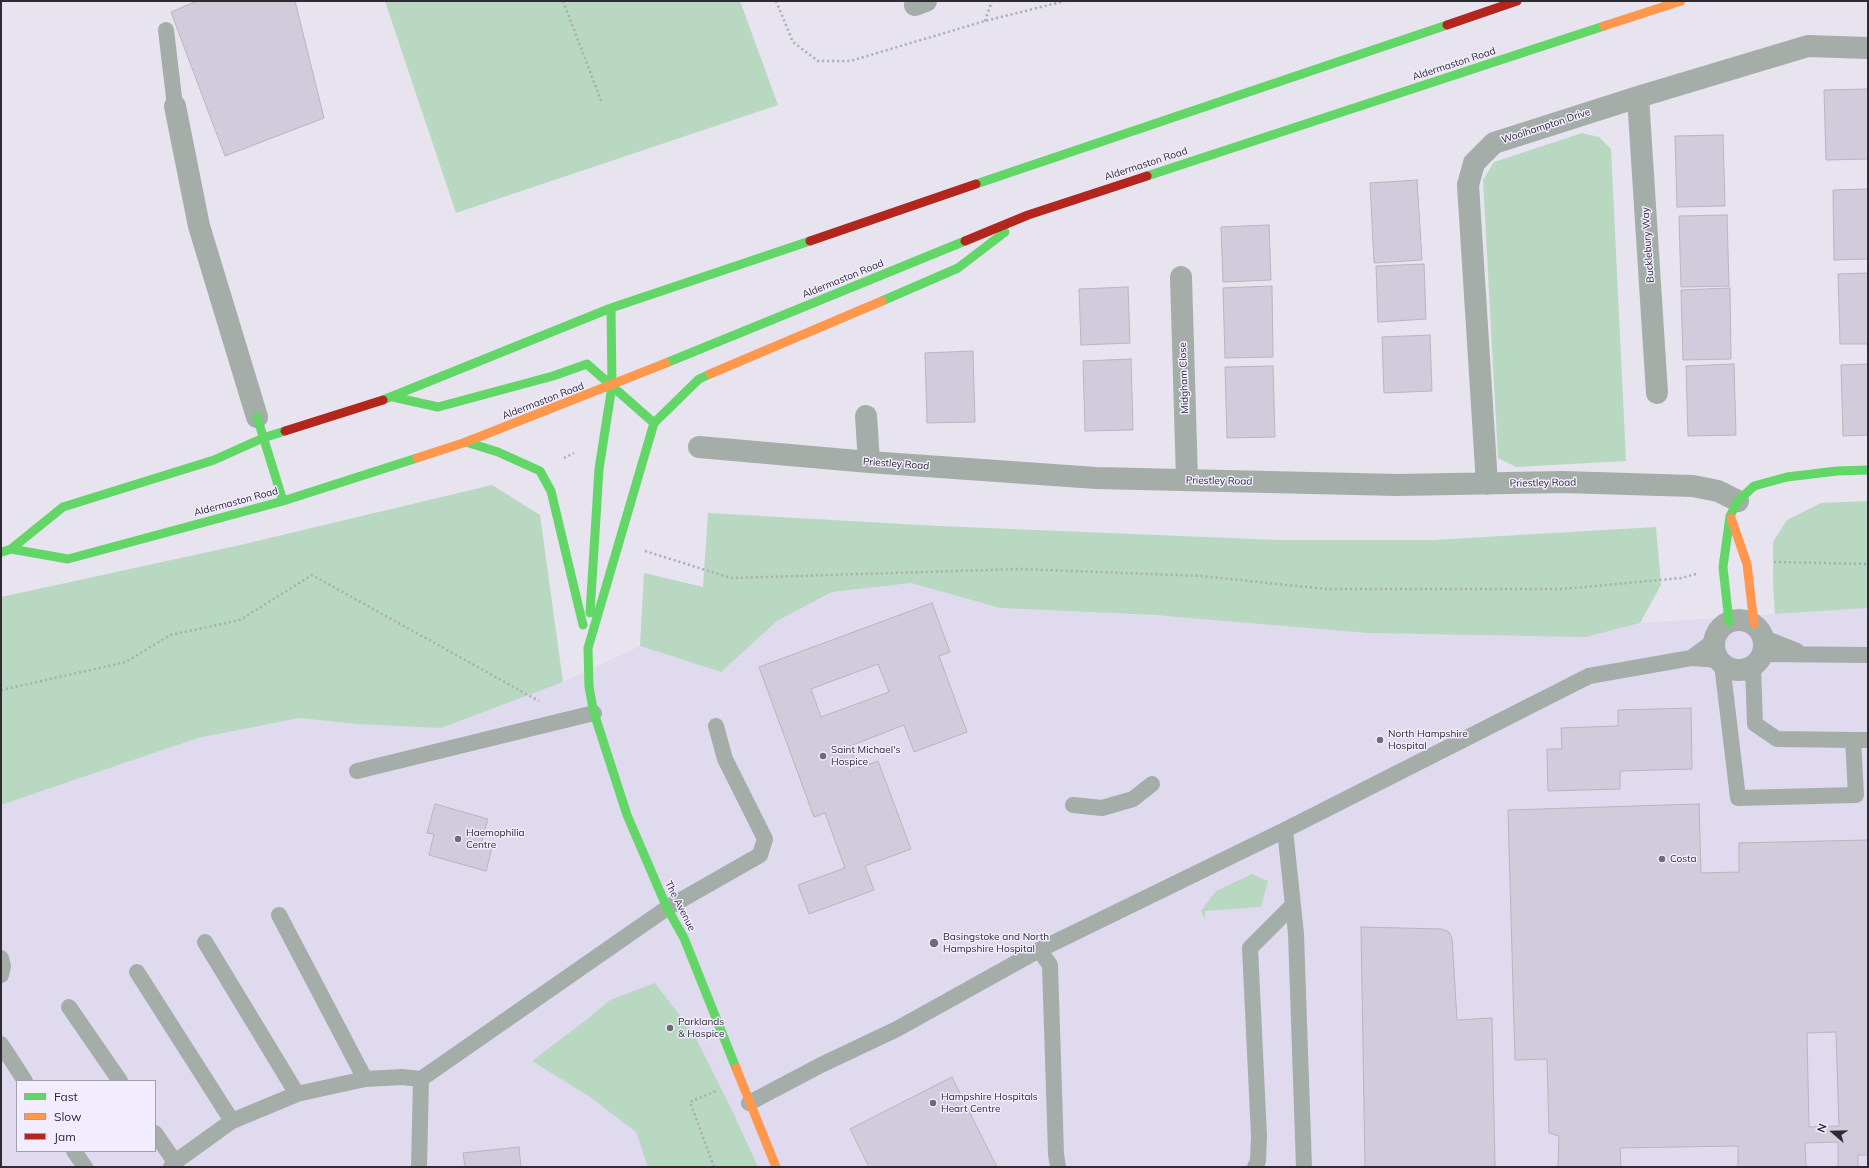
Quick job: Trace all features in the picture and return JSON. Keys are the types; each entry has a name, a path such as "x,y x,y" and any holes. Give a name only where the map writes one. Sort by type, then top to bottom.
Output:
{"main road":[{"path":"1,553 12,549 63,506 214,460 263,438 393,397 611,308 1517,1"},
{"name":"Aldermaston Road","path":"12,549 68,559 283,501 466,442 612,386 1028,214 1681,1"},
{"path":"588,648 654,423 699,379 958,268 1028,214"},
{"path":"588,648 599,469 612,386 611,308"},
{"path":"393,397 438,407 553,376 587,364 654,423"},
{"path":"257,417 283,501"},
{"path":"466,442 498,452 540,471 551,491 588,648"},
{"path":"1729,622 1723,567 1734,509 1754,486 1787,477 1837,471 1868,470"},
{"path":"1734,509 1747,564 1758,646"},
{"name":"The Avenue","path":"588,648 589,687 594,713 627,815 667,908 684,938 776,1167"}],"street":[{"name":"Woolhampton Drive","path":"1487,484 1468,184 1474,163 1494,143 1638,97 1808,46 1868,48"},
{"name":"Bucklebury Way","path":"1638,97 1657,393"},
{"path":"175,106 199,226 257,417"},
{"name":"Midgham Close","path":"1181,277 1186,480"},
{"path":"866,416 868,462"},
{"name":"Priestley Road","path":"699,447 868,462 1096,478 1398,485 1563,482 1693,486 1718,491 1734,509"},
{"path":"1742,620 1758,646 1737,671 1718,655 1716,633 1722,626 1729,622 1742,620"}],"lane":[{"path":"166,30 175,106"},
{"path":"749,1103 821,1065 897,1029 1039,950 1285,830 1589,676 1691,658 1718,655 1738,798 1856,796 1861,765 1861,740 1776,739 1755,724 1758,646 1808,655 1868,655"},
{"path":"358,771 594,713"},
{"path":"156,1135 173,1164 232,1121 297,1094 365,1079 402,1077 421,1079 667,908 760,856 765,838 725,759 716,726"},
{"path":"1073,805 1102,808 1133,799 1152,784"},
{"path":"1285,830 1296,934 1304,1167"},
{"path":"1255,1167 1258,1161 1260,1136 1250,948 1293,905"},
{"path":"279,915 365,1079"},
{"path":"205,942 297,1094"},
{"path":"1039,950 1050,965 1056,1154 1058,1167"},
{"path":"1,958 4,966 1,976"},
{"path":"137,972 232,1121"},
{"path":"69,1007 119,1080"},
{"path":"1,1044 24,1080"},
{"path":"419,1167 421,1079"},
{"path":"75,1152 85,1167"}],"path":[{"path":"563,1 602,103"},
{"path":"776,1 793,42 818,61 850,61 985,21 1065,1"},
{"path":"985,21 992,1"},
{"path":"639,549 731,578 1020,569 1201,576 1326,590 1373,590 1562,589 1681,578"},
{"path":"1783,562 1868,564"},
{"path":"1,690 126,662 170,635 240,620 312,575 571,718"},
{"path":"714,1167 690,1102 740,1080"}],"shaded area":[{"name":"Basingstoke and North Hampshire Hospital","path":"911,583 1000,608 1586,637 1640,623 1868,608 1868,1167 1,1167 1,805 198,738 299,718 357,724 441,728 563,682 640,646 721,672 777,621 832,592"}],"green space":[{"path":"385,1 740,1 778,105 456,213"},
{"path":"1582,133 1599,137 1611,149 1626,461 1516,467 1498,458 1483,180 1494,162"},
{"path":"492,485 540,515 563,682 441,728 357,724 299,718 198,738 1,805 1,597 236,546"},
{"path":"1868,501 1868,608 1775,614 1773,542 1787,520 1821,503"},
{"path":"708,513 939,526 1279,540 1433,540 1656,527 1661,585 1640,623 1586,637 1369,633 1154,615 1000,608 911,583 832,592 777,621 721,672 640,646 644,573 703,587"},
{"path":"1252,874 1268,881 1261,907 1205,911 1205,920 1201,911 1216,891"},
{"path":"655,983 694,1034 731,1108 758,1167 648,1167 636,1132 590,1097 532,1061 610,1000"}],"building":[{"path":"197,1 295,1 324,118 225,156 171,12"},
{"path":"1868,89 1868,159 1826,160 1824,90"},
{"path":"1723,135 1725,206 1677,207 1675,136"},
{"path":"1417,180 1422,260 1374,263 1370,183"},
{"path":"1868,189 1868,259 1834,260 1833,190"},
{"path":"1727,215 1729,286 1681,287 1679,216"},
{"path":"1269,225 1271,280 1223,282 1221,227"},
{"path":"1424,264 1426,319 1378,322 1376,266"},
{"path":"1868,273 1868,344 1840,344 1838,274"},
{"path":"1272,286 1273,357 1225,358 1223,288"},
{"path":"1128,287 1130,343 1081,345 1079,289"},
{"path":"1730,288 1731,359 1683,360 1681,290"},
{"path":"1430,335 1432,391 1384,393 1382,337"},
{"path":"973,351 975,422 927,423 925,353"},
{"path":"1131,359 1133,430 1085,431 1083,361"},
{"path":"1734,364 1736,435 1688,436 1686,366"},
{"path":"1868,364 1868,435 1843,436 1841,365"},
{"path":"1273,366 1275,437 1227,438 1225,367"},
{"name":"Saint Michael's Hospice","path":"932,603 950,652 939,656 967,732 914,752 904,725 850,746 858,768 878,761 911,849 865,866 874,890 809,914 798,885 845,868 825,813 814,817 759,667","holes":["878,664 889,692 821,717 811,689"]},
{"path":"1691,708 1692,769 1620,771 1620,789 1548,791 1547,749 1562,749 1561,728 1618,726 1618,710"},
{"name":"Haemophilia Centre","path":"435,804 488,819 481,844 492,847 486,871 429,855 434,834 427,833"},
{"path":"1699,804 1701,873 1739,872 1739,843 1868,840 1868,1155 1858,1155 1858,1167 1838,1167 1838,1142 1805,1143 1806,1167 1738,1167 1738,1146 1620,1148 1621,1167 1558,1167 1559,1136 1549,1133 1547,1059 1515,1060 1508,810","holes":["1836,1032 1839,1126 1809,1127 1807,1033"]},
{"path":"1361,927 1442,929 1449,932 1452,938 1457,1020 1492,1018 1495,1167 1365,1167"},
{"name":"Hampshire Hospitals Heart Centre","path":"952,1077 997,1167 869,1167 850,1129"},
{"path":"519,1147 521,1167 465,1167 463,1153"}],"traffic: fast":[{"path":"976,184 1447,25"},
{"path":"1147,176 1604,26"},
{"path":"882,301 958,268 1005,232"},
{"path":"383,400 611,308 810,241"},
{"path":"666,363 965,241"},
{"path":"590,613 599,469 612,386 611,308"},
{"path":"393,397 438,407 553,376 587,364 654,423"},
{"path":"588,648 654,423 699,379 710,374"},
{"path":"257,417 283,501"},
{"path":"2,552 11,549 63,507 214,460 263,438 285,431"},
{"path":"466,442 498,452 540,471 551,491 583,625"},
{"path":"11,549 68,559 283,501 417,458"},
{"path":"1729,622 1723,567 1730,516 1738,501 1754,486 1787,477 1837,471 1868,470"},
{"path":"588,648 589,687 594,713 627,815 667,908 684,938 736,1068"}],"traffic: slow":[{"path":"1604,26 1681,1"},
{"path":"710,374 882,301"},
{"path":"417,458 466,442 666,363"},
{"path":"1731,518 1747,564 1754,624"},
{"path":"736,1068 776,1167"}],"traffic: jam":[{"path":"1447,25 1517,1"},
{"path":"965,241 1028,215 1147,176"},
{"path":"810,241 976,184"},
{"path":"285,431 383,400"}],"place":[{"name":"North Hampshire Hospital","path":"1380,740"},
{"name":"Saint Michael's Hospice","path":"823,756"},
{"name":"Haemophilia Centre","path":"458,839"},
{"name":"Costa","path":"1662,859"},
{"name":"Basingstoke and North Hampshire Hospital","path":"934,943"},
{"name":"Parklands & Hospice","path":"670,1028"},
{"name":"Hampshire Hospitals Heart Centre","path":"933,1103"}]}
